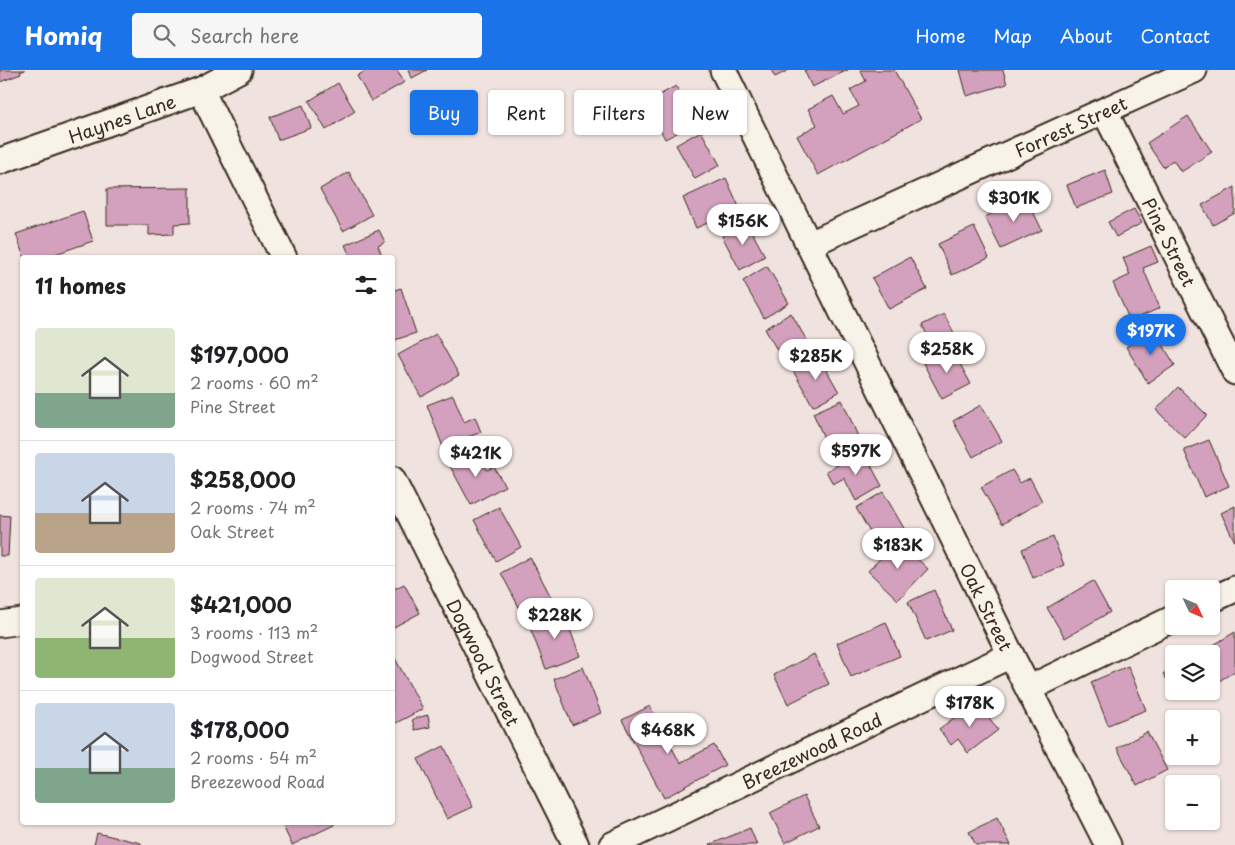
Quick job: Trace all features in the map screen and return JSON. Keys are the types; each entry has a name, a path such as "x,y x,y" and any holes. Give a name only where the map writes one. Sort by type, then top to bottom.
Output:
{"street":[{"name":"Haynes Lane","path":"0,161 201,90 239,70"},
{"name":"Oak Street","path":"723,70 1011,654 1030,688 1108,845"},
{"name":"Forrest Street","path":"810,244 1105,112 1194,70"},
{"path":"201,90 283,255"},
{"name":"Pine Street","path":"1105,112 1235,372"},
{"name":"Dogwood Street","path":"395,485 576,845"},
{"path":"1220,596 1235,589"},
{"path":"0,624 20,621"},
{"path":"1030,688 1165,622"},
{"name":"Breezewood Road","path":"612,845 1011,654"}],"building":[{"path":"0,70 25,70 20,72 21,74 0,82"},
{"path":"367,70 397,70 405,82 371,101 357,76"},
{"path":"408,70 427,70 412,78"},
{"path":"771,70 789,70 775,77"},
{"path":"804,70 848,70 812,87"},
{"path":"860,70 894,70 921,119 818,175 797,136 817,125 808,109 833,96 843,114 859,106 850,90 866,81"},
{"path":"960,70 1003,70 1007,84 967,96"},
{"path":"338,83 355,111 326,130 309,101"},
{"path":"676,86 678,90 673,90 673,135 665,139 663,135 663,93"},
{"path":"303,105 311,128 278,140 270,117"},
{"path":"1188,116 1212,152 1181,172 1173,160 1163,167 1147,143"},
{"path":"694,135 703,135 720,165 695,179 676,145"},
{"path":"1105,170 1113,194 1076,208 1067,185"},
{"path":"349,172 372,215 343,231 320,189"},
{"path":"726,178 740,209 696,228 683,198"},
{"path":"1235,187 1235,213 1213,225 1202,205"},
{"path":"190,188 190,223 174,224 174,234 149,235 149,225 107,225 107,189"},
{"path":"1026,197 1042,230 1001,249 985,217"},
{"path":"1134,209 1142,223 1116,237 1108,222"},
{"path":"83,211 93,241 53,255 23,255 16,234"},
{"path":"747,223 765,256 740,270 722,236"},
{"path":"974,227 989,258 952,275 938,244"},
{"path":"379,230 385,242 378,246 382,255 350,255 345,245"},
{"path":"1151,246 1158,262 1143,268 1160,308 1130,321 1113,283 1130,275 1123,258"},
{"path":"910,257 927,289 889,309 872,278"},
{"path":"767,266 789,303 764,318 743,281"},
{"path":"401,288 416,333 395,340 395,290"},
{"path":"791,313 810,346 784,362 765,329"},
{"path":"944,314 955,335 933,346 922,325"},
{"path":"1154,330 1175,365 1148,383 1126,347"},
{"path":"436,334 459,375 421,397 398,355"},
{"path":"951,348 971,384 942,399 923,363"},
{"path":"818,355 839,392 813,406 792,369"},
{"path":"1178,387 1207,415 1185,438 1156,410"},
{"path":"453,395 464,422 475,417 481,432 443,447 427,405"},
{"path":"842,400 860,441 831,454 813,413"},
{"path":"981,405 1002,441 973,457 953,421"},
{"path":"1209,440 1229,486 1204,497 1184,450"},
{"path":"477,451 487,470 494,467 505,486 471,505 450,466"},
{"path":"863,451 882,486 856,501 844,478 833,484 826,471"},
{"path":"1012,470 1020,483 1030,478 1042,501 1002,524 981,487"},
{"path":"883,492 905,530 878,546 856,508"},
{"path":"1235,506 1235,542 1221,513"},
{"path":"499,507 521,547 496,561 474,520"},
{"path":"0,515 10,516 8,556 0,556"},
{"path":"1053,537 1064,565 1033,578 1022,549"},
{"path":"898,540 928,569 898,600 868,571"},
{"path":"530,557 551,597 522,613 501,573"},
{"path":"1093,581 1110,612 1065,638 1047,608"},
{"path":"404,584 420,613 395,626 395,588"},
{"path":"934,590 952,630 926,641 908,602"},
{"path":"563,611 580,656 546,669 529,625"},
{"path":"886,622 900,656 851,677 837,643"},
{"path":"1235,632 1235,671 1220,680 1220,645 1214,645"},
{"path":"814,654 829,684 788,704 774,675"},
{"path":"395,658 423,709 395,723"},
{"path":"1128,666 1146,710 1108,725 1091,682"},
{"path":"583,667 601,713 572,725 554,679"},
{"path":"977,701 998,730 968,753 958,739 951,745 939,729"},
{"path":"650,706 680,763 714,745 725,765 664,798 622,720"},
{"path":"428,715 430,727 415,730 412,719"},
{"path":"1147,732 1167,770 1137,786 1117,748"},
{"path":"444,746 473,807 447,819 418,759"},
{"path":"804,796 819,826 785,843 770,813"},
{"path":"997,818 1011,845 976,845 969,832"},
{"path":"282,825 334,825 292,845"},
{"path":"750,828 757,845 709,845"},
{"path":"97,833 141,843 141,845 94,845"}]}
